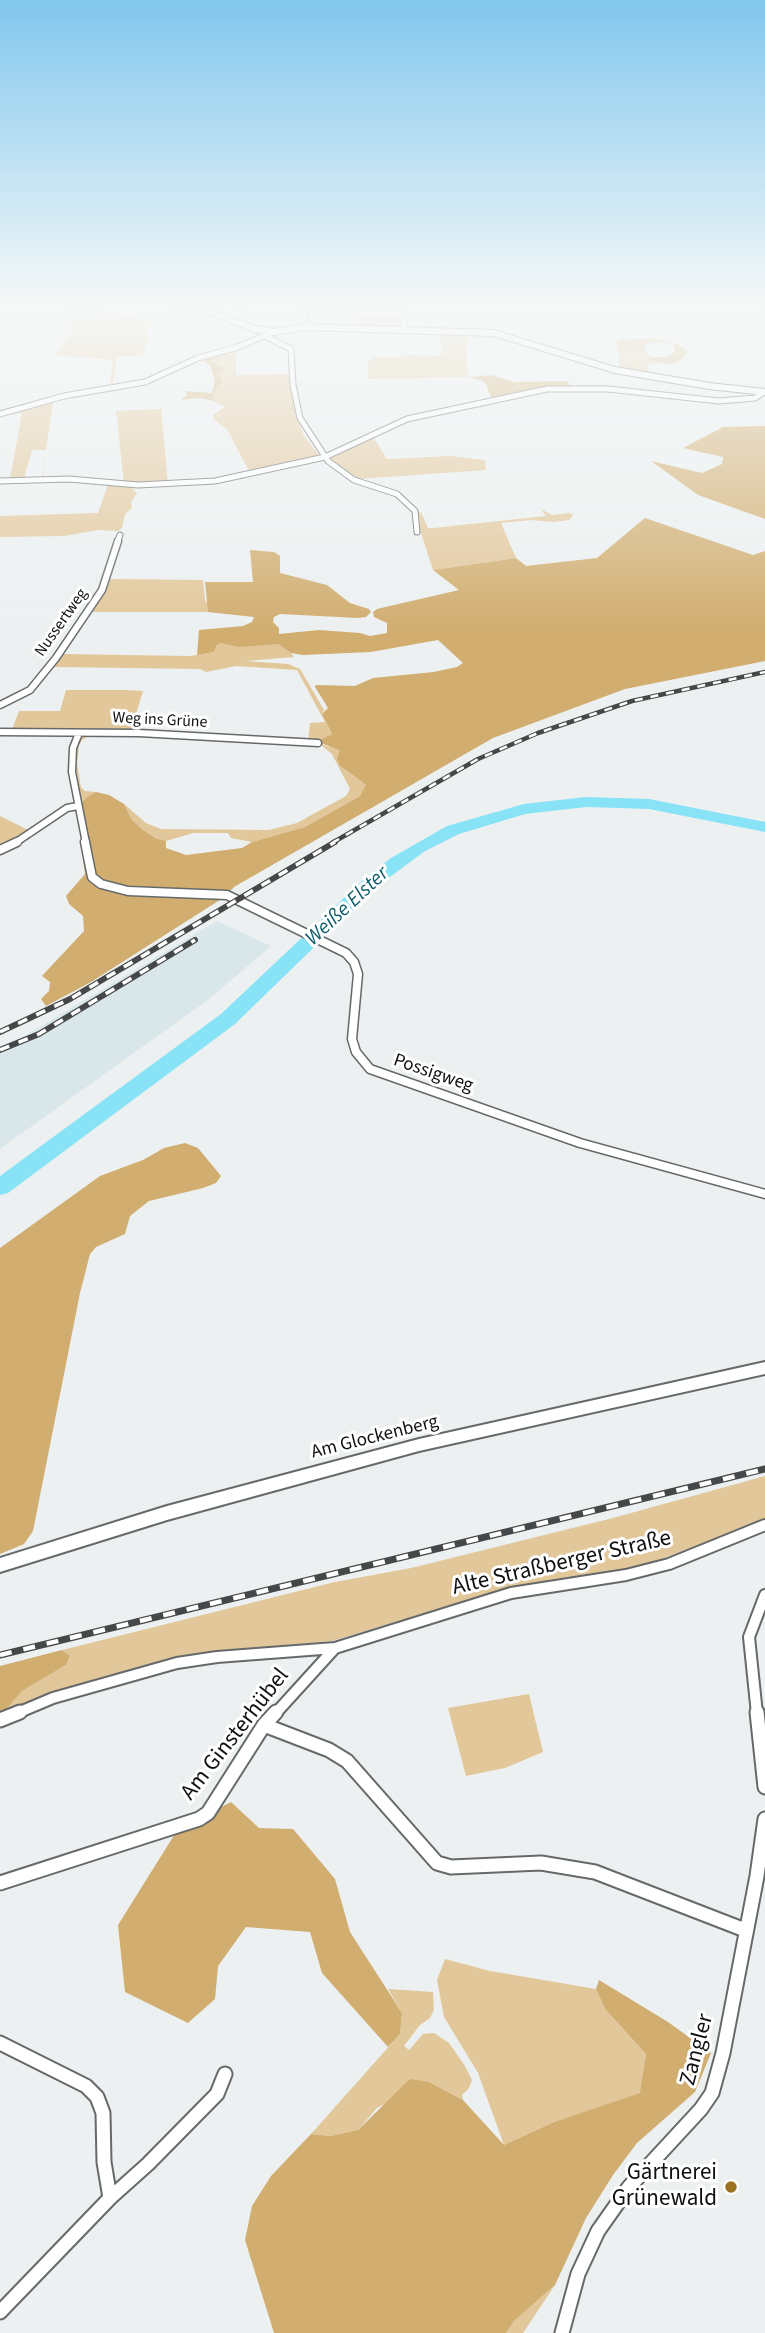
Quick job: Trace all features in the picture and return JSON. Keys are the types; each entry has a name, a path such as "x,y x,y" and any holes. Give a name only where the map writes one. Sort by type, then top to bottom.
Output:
{"main road":[{"name":"Am Glockenberg","path":"0,1565 167,1513 419,1445 765,1368"}],"street":[{"path":"299,415 325,457 344,474 387,489 408,503 415,511 417,532"},
{"path":"0,481 69,479 125,485 197,483 325,457 407,419 426,415"},
{"name":"Nussertweg","path":"0,705 30,690 56,658 102,590 120,535"},
{"name":"Weg ins Grüne","path":"0,732 139,733 318,743"},
{"name":"Possigweg","path":"79,733 73,748 72,772 92,877 101,884 128,891 227,895 346,953 354,962 358,974 352,1040 356,1052 370,1069 580,1143 765,1194"},
{"path":"0,850 14,844 67,808 78,806"},
{"name":"Alte Straßberger Straße","path":"0,1720 53,1698 177,1663 217,1657 335,1648 511,1593 626,1575 669,1564 765,1525"},
{"path":"765,1595 749,1637 750,1658 757,1689 765,1787"},
{"name":"Am Ginsterhübel","path":"0,1883 199,1819 208,1813 264,1725 335,1648"},
{"path":"264,1725 319,1746 347,1761 437,1863 451,1867 541,1863 595,1872 745,1930"},
{"name":"Zangler","path":"562,2333 578,2274 598,2231 629,2187 701,2109 712,2093 723,2053 757,1876 765,1819"},
{"path":"0,2043 86,2086 97,2097 103,2112 104,2162 110,2198"},
{"path":"0,2312 110,2198 148,2164 217,2094 225,2074"}],"shaded area":[{"path":"22,415 51,415 46,450 32,450 24,479 10,479"},
{"path":"116,415 162,415 168,483 124,484"},
{"path":"213,415 296,415 304,436 320,456 250,473 227,429 214,420"},
{"path":"765,426 765,519 698,495 651,461 702,473 722,464 723,457 683,448 723,427"},
{"path":"374,438 387,459 450,456 485,460 486,470 358,479 337,469 329,458"},
{"path":"108,484 130,486 137,493 131,502 132,508 125,514 122,528 118,531 98,530 64,536 0,537 0,516 98,513"},
{"path":"414,507 422,514 428,528 546,516 541,509 552,515 573,515 569,520 554,522 531,520 501,523 516,558 433,570 420,530 419,516"},
{"path":"645,518 753,555 765,551 765,661 625,689 493,738 234,887 223,898 91,982 46,1006 41,999 49,991 50,982 42,976 84,931 83,916 69,904 66,896 85,874 83,859 88,849 82,803 86,798 96,792 109,795 124,804 132,820 142,829 155,838 166,841 166,848 186,855 242,848 252,842 305,827 360,796 366,785 339,765 337,758 340,751 317,741 332,734 322,714 328,708 316,685 355,686 373,678 434,672 463,663 438,640 371,652 303,655 291,653 278,644 239,647 221,643 214,652 197,655 199,630 243,626 252,622 254,617 208,612 205,582 253,582 250,550 274,552 280,556 280,573 327,585 350,603 371,612 366,617 358,618 280,614 274,617 273,622 279,628 279,634 319,630 370,636 387,633 387,623 374,617 373,612 377,609 459,590 433,570 516,558 526,566 597,558"},
{"path":"109,579 203,580 208,612 90,612 106,589"},
{"path":"221,643 278,644 291,653 294,657 246,661 288,664 300,669 324,710 322,714 332,734 317,741 308,741 310,723 325,722 297,670 236,666 206,672 200,669 54,667 63,654 190,656 214,652"},
{"path":"66,690 143,691 131,731 12,730 19,711 60,711"},
{"path":"94,733 322,744 340,751 344,769 366,785 365,790 360,796 305,827 252,842 231,838 228,833 193,833 166,841 155,838 142,829 132,820 124,804 146,823 161,829 269,830 297,823 346,796 350,789 332,754 321,745 91,735 79,745 77,763 81,787 85,791 96,792 82,803 74,756 82,736"},
{"path":"0,816 30,831 0,848"},
{"path":"217,921 271,946 208,1000 0,1149 0,1046 21,1038"},
{"path":"185,1143 198,1148 221,1176 216,1183 203,1188 149,1201 130,1216 125,1234 96,1247 90,1254 33,1531 24,1544 0,1554 0,1248 100,1176 143,1160 164,1148"},
{"path":"765,1476 765,1520 643,1566 507,1588 332,1641 204,1653 142,1666 63,1689 0,1713 22,1691 66,1665 70,1656 62,1650 335,1582 411,1568 613,1518"},
{"path":"62,1650 70,1656 66,1665 22,1691 7,1708 0,1711 0,1666"},
{"path":"529,1694 543,1752 505,1768 466,1776 448,1708"},
{"path":"231,1802 259,1828 293,1829 335,1879 350,1932 402,2013 400,2034 388,2047 322,1973 310,1932 246,1927 218,1966 215,1999 188,2023 125,1992 118,1925 178,1829"},
{"path":"445,1959 490,1971 596,1989 605,2009 646,2054 641,2093 554,2122 504,2145 478,2073 444,2017 437,1980"},
{"path":"599,1980 668,2022 711,2053 695,2092 637,2143 613,2175 586,2218 555,2285 514,2321 506,2333 274,2333 245,2240 252,2206 271,2176 311,2134 331,2136 358,2130 410,2079 429,2082 463,2100 504,2145 554,2122 640,2093 646,2054 605,2009 596,1989"},
{"path":"388,1989 433,1992 434,2010 430,2018 420,2025 404,2046 409,2050 423,2034 434,2033 449,2043 472,2080 462,2095 463,2100 429,2082 377,2108 358,2130 331,2136 311,2134 400,2034 402,2013"},
{"path":"555,2285 523,2333 506,2333 514,2321"}],"waterway":[{"name":"Weiße Elster","path":"0,1187 228,1019 369,884 419,847 453,830 524,809 586,802 649,804 765,827"}],"railway":[{"path":"332,843 478,759 538,733 632,701 765,672"},
{"path":"0,1032 70,999 335,842"},
{"path":"0,1050 39,1034 195,940"},
{"path":"0,1655 765,1469"}],"place":[{"name":"Gärtnerei Grünewald","path":"731,2187"}]}
